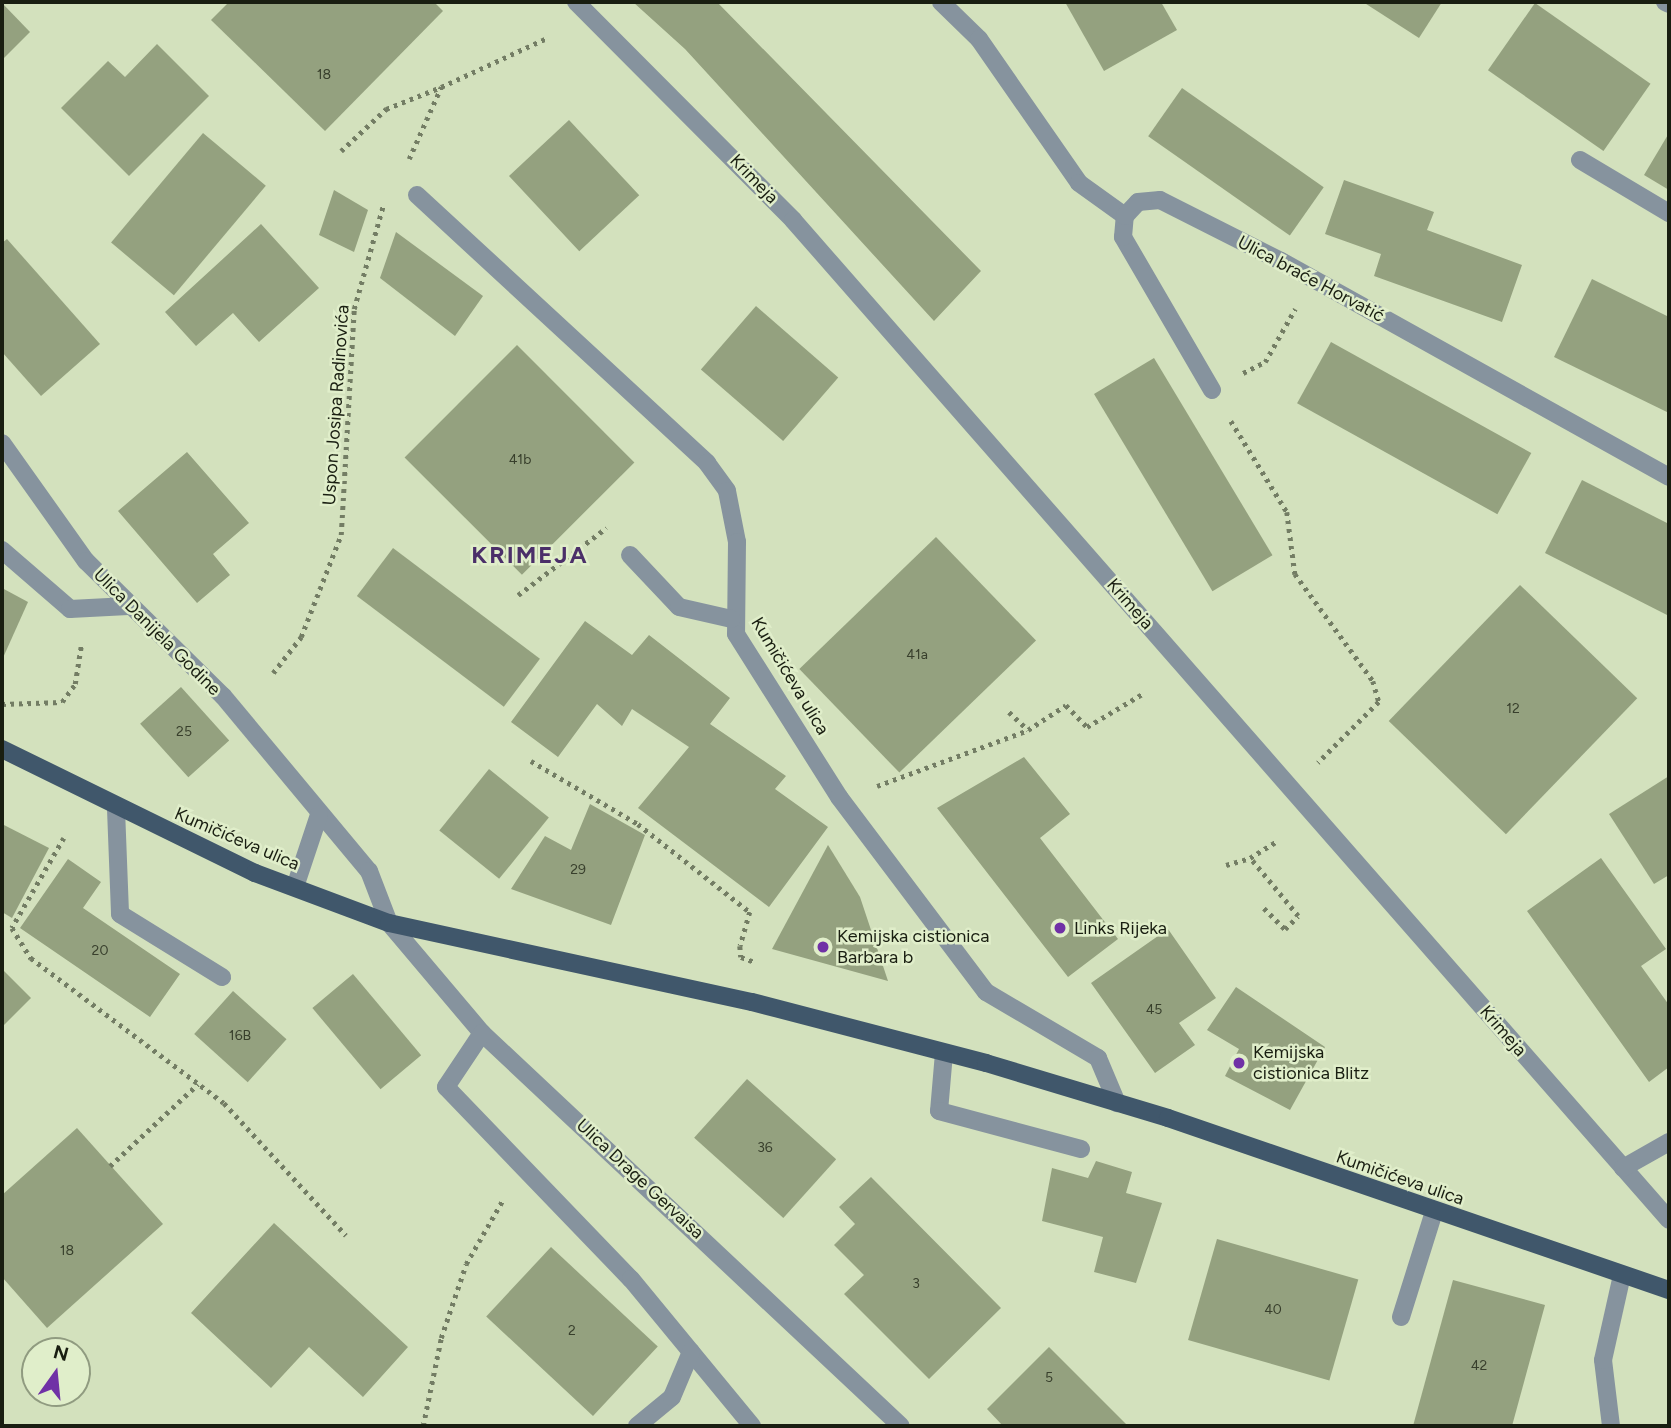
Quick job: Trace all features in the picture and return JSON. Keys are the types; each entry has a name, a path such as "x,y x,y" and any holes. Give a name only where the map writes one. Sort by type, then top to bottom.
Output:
{"main road":[{"name":"Kumičićeva ulica","path":"2,749 116,809 295,887 389,923 751,1002 944,1053 1117,1103 1669,1290"}],"street":[{"name":"Krimeja","path":"576,2 793,220 1669,1220"},
{"path":"941,2 979,39 1079,183 1125,216 1123,237 1212,390"},
{"path":"1580,160 1669,213"},
{"name":"Kumičićeva ulica","path":"417,195 714,472 727,491 737,542 732,619 839,797 986,992 1098,1058 1117,1103"},
{"name":"Ulica braće Horvatić","path":"1125,216 1138,202 1160,200 1313,279 1669,477"},
{"name":"Ulica Danijela Godine","path":"2,443 86,561 128,606 223,696 319,815 369,871 389,923"},
{"path":"2,550 70,609 128,606"},
{"path":"630,555 679,607 732,619"},
{"path":"116,809 120,914 222,977"},
{"path":"295,887 319,815"},
{"name":"Ulica Drage Gervaisa","path":"389,923 482,1032 901,1426"},
{"path":"482,1032 446,1087 631,1279 752,1426"},
{"path":"944,1053 939,1111 1081,1149"},
{"path":"1623,1168 1669,1142"},
{"path":"1401,1317 1434,1212"},
{"path":"1611,1426 1603,1360 1622,1275"},
{"path":"637,1426 672,1397 691,1352"}],"path":[{"path":"341,151 386,109 545,39"},
{"path":"404,167 437,107 440,87"},
{"name":"Uspon Josipa Radinovića","path":"272,673 301,637 341,535 354,309 387,200"},
{"path":"1313,279 1265,362 1212,390 1287,512 1295,574 1373,681 1379,702 1317,764"},
{"path":"518,595 603,525"},
{"path":"2,704 62,702 75,684 86,610"},
{"path":"839,797 922,774 1028,730 1066,705 1087,727 1144,693"},
{"path":"1010,712 1028,730"},
{"path":"531,761 638,824 750,912 741,957 756,962 760,972"},
{"path":"64,838 12,928 52,976 198,1084 346,1235"},
{"path":"1226,865 1250,858 1276,842"},
{"path":"1250,858 1298,916 1285,929 1264,908"},
{"path":"110,1166 198,1084"},
{"path":"423,1426 441,1338 466,1265 522,1167"}],"building":[{"path":"229,2 434,2 443,11 325,131 211,20"},
{"path":"633,2 717,2 981,271 934,321 685,49"},
{"path":"1065,2 1161,2 1177,30 1104,71"},
{"path":"1363,2 1442,2 1419,38"},
{"path":"2,3 30,32 2,60"},
{"path":"1535,3 1651,84 1603,151 1488,70"},
{"path":"157,44 209,96 129,176 61,108 108,61 125,77"},
{"path":"1182,88 1324,187 1290,236 1148,136"},
{"path":"569,120 639,195 579,251 509,176"},
{"path":"203,133 266,186 174,295 111,243"},
{"path":"1669,133 1669,190 1644,175"},
{"path":"1344,180 1434,212 1427,230 1522,265 1502,322 1374,276 1381,254 1325,234"},
{"path":"334,190 368,210 354,252 319,235"},
{"path":"261,224 319,288 259,342 233,313 196,346 165,312"},
{"path":"396,232 483,296 455,336 380,278"},
{"path":"7,239 100,344 41,396 2,352 2,243"},
{"path":"1592,279 1669,317 1669,413 1554,357"},
{"path":"756,306 838,378 783,441 701,369"},
{"path":"1331,342 1531,453 1497,514 1297,403"},
{"path":"517,345 634,462 522,575 405,457"},
{"path":"1154,358 1272,555 1212,591 1094,394"},
{"path":"187,452 249,523 213,554 230,575 197,603 118,511"},
{"path":"1582,480 1669,524 1669,616 1545,553"},
{"path":"936,537 1036,641 899,773 799,669"},
{"path":"393,548 540,659 504,707 357,596"},
{"path":"1520,585 1637,698 1506,834 1389,721"},
{"path":"2,588 28,602 2,660"},
{"path":"585,621 632,655 649,635 730,698 710,724 786,776 775,789 828,827 769,907 638,808 689,747 632,709 622,726 597,704 558,757 511,722"},
{"path":"181,687 229,741 188,777 140,724"},
{"path":"1024,757 1070,814 1040,838 1118,939 1068,977 937,808"},
{"path":"489,769 549,817 499,879 439,830"},
{"path":"1669,776 1669,875 1654,884 1609,814"},
{"path":"590,804 645,835 611,925 511,889 545,836 571,850"},
{"path":"2,824 49,848 12,918 2,912"},
{"path":"828,845 860,897 888,981 772,949"},
{"path":"1601,858 1666,949 1641,966 1669,1005 1669,1067 1649,1082 1527,911"},
{"path":"68,859 101,882 83,908 180,974 150,1017 20,928"},
{"path":"1168,929 1216,998 1179,1023 1195,1045 1155,1073 1091,983"},
{"path":"2,969 31,998 2,1027"},
{"path":"353,974 421,1055 381,1089 312,1008"},
{"path":"1236,987 1325,1047 1290,1110 1225,1076 1239,1049 1207,1030"},
{"path":"233,991 287,1039 248,1082 194,1034"},
{"path":"747,1079 836,1159 783,1218 694,1138"},
{"path":"77,1128 163,1224 47,1328 2,1277 2,1195"},
{"path":"1096,1161 1132,1172 1126,1193 1162,1203 1136,1283 1094,1272 1103,1237 1042,1221 1052,1168 1088,1178"},
{"path":"871,1177 1001,1308 929,1379 844,1294 864,1275 834,1245 855,1224 839,1207"},
{"path":"274,1223 408,1347 363,1397 309,1347 271,1388 191,1313"},
{"path":"1217,1239 1358,1280 1329,1380 1188,1340"},
{"path":"551,1247 658,1347 593,1416 486,1316"},
{"path":"1453,1280 1545,1305 1512,1426 1413,1426"},
{"path":"1049,1347 1128,1426 1003,1426 987,1409"}],"place":[{"name":"Links Rijeka","path":"1060,928"},
{"name":"Kemijska cistionica Barbara b","path":"823,947"},
{"name":"Kemijska cistionica Blitz","path":"1239,1063"}],"district":[{"name":"KRIMEJA","path":"530,555"}]}
